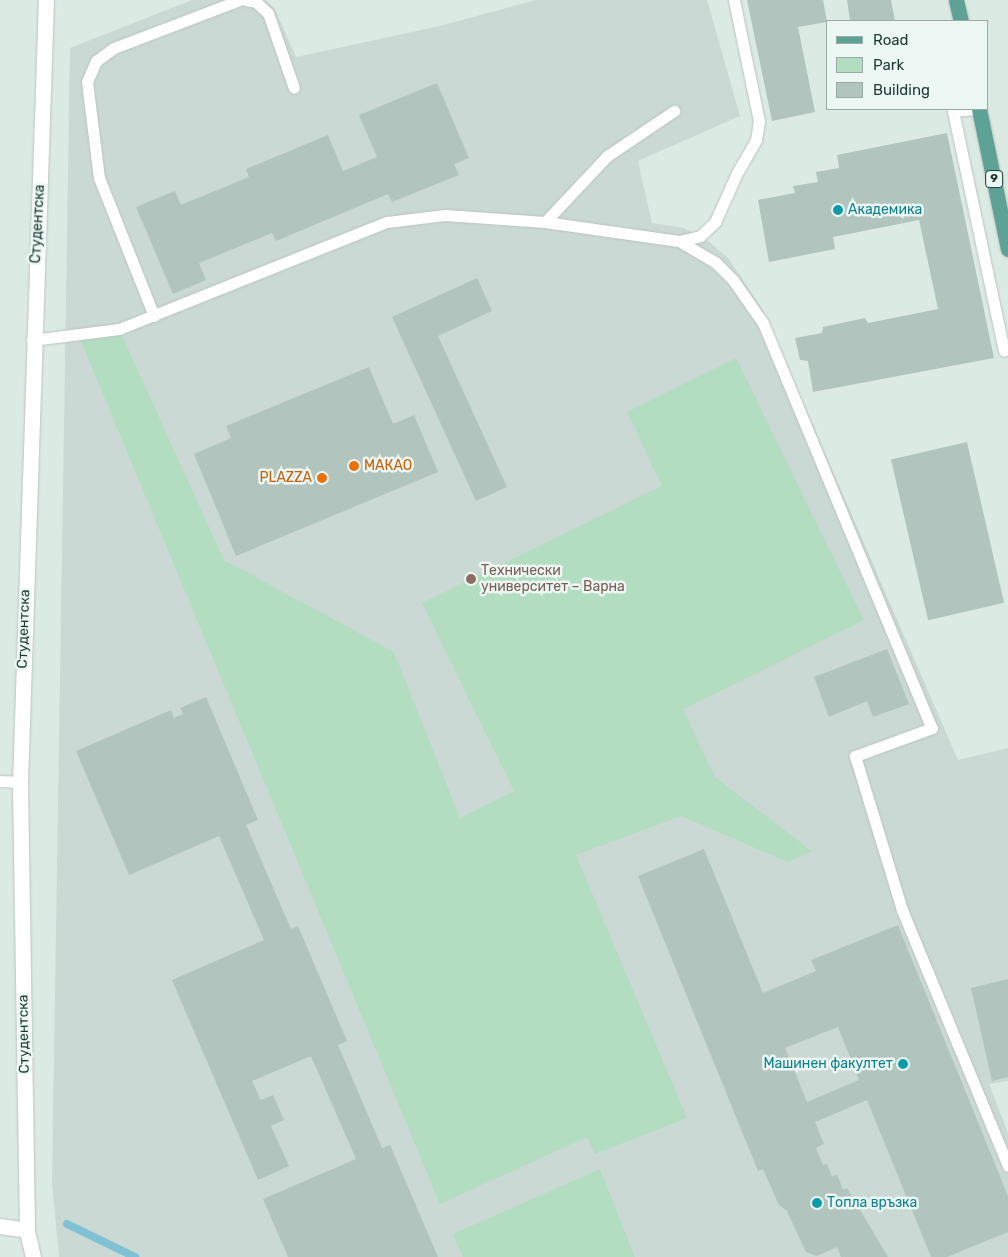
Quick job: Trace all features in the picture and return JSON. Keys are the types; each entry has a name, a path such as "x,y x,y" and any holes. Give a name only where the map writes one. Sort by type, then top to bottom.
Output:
{"main road":[{"path":"956,0 961,20"},
{"name":"9","path":"979,110 1008,248"}],"street":[{"name":"Студентска","path":"33,1257 27,1230 20,782 32,340 46,0"},
{"path":"0,1226 27,1230"}],"lane":[{"path":"154,316 99,178 87,82 96,61 114,48 240,0"},
{"path":"246,0 256,2 268,13 294,88"},
{"path":"32,340 120,329 387,222 445,216 545,222 679,241 700,236 715,222 737,173 756,140 759,121 734,0"},
{"path":"968,110 954,112 1004,351"},
{"path":"545,222 608,156 674,111"},
{"path":"679,241 715,262 733,280 762,323 932,728 855,756 902,910 1008,1166"},
{"path":"0,781 20,782"}],"shaded area":[{"name":"Технически университет – Варна","path":"192,0 265,0 275,9 296,57 440,26 536,0 707,0 740,116 638,161 652,223 684,228 708,241 728,258 763,310 958,760 1008,748 1008,1081 989,1084 1008,1133 1008,1257 59,1257 52,1182 70,48"}],"green space":[{"path":"119,329 224,560 394,652 460,818 514,791 422,603 662,486 627,412 736,358 864,620 683,709 715,777 812,851 788,862 681,816 576,855 687,1118 595,1154 587,1137 440,1204 78,334"},
{"path":"600,1169 635,1257 463,1257 453,1234"}],"building":[{"path":"747,0 823,0 826,22 798,27 815,112 772,121"},
{"path":"847,0 891,0 895,20 850,20"},
{"path":"437,83 469,158 454,164 459,175 392,202 388,194 276,241 272,233 199,263 206,280 173,294 136,207 175,191 181,205 249,177 246,169 328,135 343,171 377,157 359,115"},
{"path":"947,133 994,358 813,392 808,361 800,360 795,338 822,333 823,327 865,318 868,323 938,309 919,220 833,237 835,249 769,262 758,200 795,193 793,186 818,182 816,172 839,168 837,155"},
{"path":"477,278 492,311 438,336 507,487 476,501 392,317"},
{"path":"369,367 393,424 414,415 438,472 236,556 194,454 231,438 226,426"},
{"path":"967,442 1004,603 928,620 891,460"},
{"path":"887,649 909,704 873,717 867,701 829,717 814,677"},
{"path":"206,697 258,820 246,825 291,929 298,926 347,1041 338,1045 382,1148 390,1145 438,1257 288,1257 263,1199 356,1159 311,1056 252,1081 261,1100 273,1095 284,1120 271,1126 289,1166 258,1180 172,980 264,940 219,836 129,875 76,751 171,710 174,718 183,714 180,708"},
{"name":"Машинен факултет","path":"704,849 763,993 816,971 811,960 898,925 1008,1196 1008,1232 947,1257 931,1257 867,1100 815,1122 824,1144 816,1148 823,1165 827,1164 832,1177 837,1174 843,1190 847,1188 888,1257 841,1257 837,1247 817,1256 806,1252 787,1211 779,1205 763,1169 758,1171 638,876","holes":["838,1027 859,1080 807,1102 785,1048"]},
{"path":"1008,979 1008,1077 992,1081 971,988"}],"waterway":[{"path":"67,1224 135,1257"}],"place":[{"name":"Академика","path":"838,210"},
{"name":"МАКАО","path":"354,466"},
{"name":"PLAZZA","path":"322,478"},
{"name":"Технически университет – Варна","path":"471,579"},
{"name":"Машинен факултет","path":"903,1064"},
{"name":"Топла връзка","path":"817,1203"}]}
